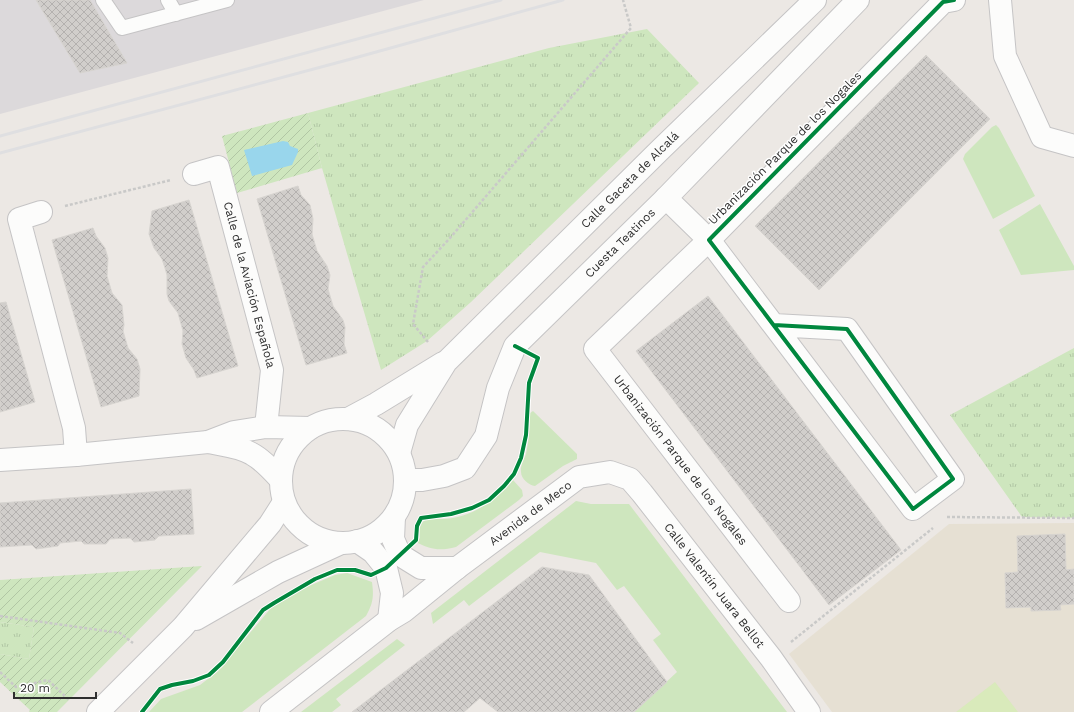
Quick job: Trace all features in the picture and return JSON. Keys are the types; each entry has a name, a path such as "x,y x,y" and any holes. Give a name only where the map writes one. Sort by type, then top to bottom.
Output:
{"street":[{"name":"Calle Gaceta de Alcalá","path":"399,453 407,425 446,362 814,0"},
{"name":"Cuesta Teatinos","path":"406,480 422,480 444,476 465,468 486,436 498,388 516,346 666,198 858,0"},
{"name":"Urbanización Parque de los Nogales","path":"789,601 595,349 708,240 943,2 954,0"},
{"path":"1000,0 1005,56 1042,136 1074,146"},
{"name":"Calle de la Aviación Española","path":"194,174 218,167 272,370 266,427"},
{"name":"Urbanización Parque de los Nogales","path":"666,198 708,240 913,509 953,480 847,329 774,325"},
{"path":"41,212 19,219 74,428 76,455"},
{"name":"Calle Gaceta de Alcalá","path":"348,419 446,362"},
{"path":"183,627 278,572 349,542 378,532 394,517 403,499 406,480 404,466 399,453 386,436 369,424 348,419 328,420 310,428 295,441 284,459 280,479 284,502 297,523 317,538 349,542 373,552 386,568 392,593 389,620"},
{"path":"0,460 76,455 208,442 234,432 266,427 310,428"},
{"path":"208,442 236,447 252,454 280,479"},
{"name":"Avenida de Meco","path":"271,712 389,620 404,611 457,568 579,477 610,472"},
{"name":"Calle Valentín Juara Bellot","path":"610,472 630,479 642,493 771,658 807,711"},
{"path":"98,712 183,627 270,524 284,502"},
{"path":"394,517 393,538 400,555 421,568 457,568"}],"lane":[{"path":"104,0 122,28 227,0"},
{"path":"168,0 176,14"}],"path":[{"path":"446,362 413,324 423,267 450,238 630,28 623,0"},
{"path":"41,212 194,174"},
{"path":"942,521 948,516 1074,518"},
{"path":"771,658 936,526"},
{"path":"0,616 120,633 129,640"},
{"path":"0,672 16,687 48,680 69,700"}],"shaded area":[{"path":"0,0 424,0 0,114"},
{"path":"1074,523 1074,712 832,712 789,654 949,524"}],"green space":[{"path":"647,29 699,83 471,302 427,341 381,370 322,168 308,113 549,48"},
{"path":"308,113 322,168 237,193 222,136"},
{"path":"996,125 1035,196 993,219 963,159 965,154 992,127"},
{"path":"1040,204 1074,266 1074,270 1021,275 999,230"},
{"path":"1074,348 1074,518 1022,517 950,415"},
{"path":"533,411 577,454 577,459 563,466 535,486 528,483 521,475 522,463 528,444 530,413"},
{"path":"513,480 522,490 523,496 456,547 436,549 426,547 416,542 420,538 421,524 424,521 431,519 455,518 474,511 492,501"},
{"path":"576,501 591,504 629,504 787,712 634,712 677,672 653,640 661,634 624,586 617,590 596,563 540,552 469,606 464,600 433,624 431,613"},
{"path":"202,566 57,712 29,712 30,710 0,682 0,654 29,659 34,627 0,622 0,580"},
{"path":"347,573 372,582 372,600 366,616 242,712 149,712 161,699 200,685 217,672 271,608 309,586 335,575"},
{"path":"0,622 34,627 29,659 0,654"},
{"path":"397,639 405,645 336,699 341,705 332,712 301,712"},
{"path":"995,682 1018,712 956,712"}],"water":[{"path":"283,141 288,142 290,146 298,149 292,165 252,176 244,150"}],"building":[{"path":"36,0 90,0 127,63 80,73"},
{"path":"926,55 990,119 819,290 755,226"},
{"path":"298,186 301,195 310,205 313,219 312,234 317,251 327,266 330,275 328,289 333,306 343,320 345,327 344,344 347,353 306,365 257,199"},
{"path":"189,200 238,366 197,378 194,370 186,358 182,344 183,331 178,313 169,301 167,294 167,275 162,259 154,248 149,234 152,211"},
{"path":"93,228 96,236 105,248 108,258 107,276 112,293 122,305 124,325 123,331 128,348 137,359 140,369 139,396 101,407 52,240"},
{"path":"708,296 901,550 829,605 636,351"},
{"path":"6,302 35,402 0,412 0,303"},
{"path":"191,489 194,534 159,536 155,540 134,542 130,538 110,539 106,544 84,544 81,541 60,543 58,546 36,549 32,545 0,547 0,503"},
{"path":"1065,534 1066,570 1074,569 1074,604 1060,605 1061,610 1031,611 1031,607 1006,608 1005,573 1018,572 1017,536"},
{"path":"542,567 589,575 667,682 634,712 498,712 480,698 464,712 352,712"}],"railway":[{"path":"0,136 501,0"},
{"path":"0,153 351,59 563,0"}],"cycle path":[{"path":"774,325 847,329 953,479 913,509 709,240 943,2 954,0"},
{"path":"142,712 160,689 193,681 209,675 223,662 263,610 274,603 315,579 337,570 355,570 371,575 386,568 416,540 417,526 421,518 451,514 472,508 489,500 504,486 514,474 521,458 526,435 529,383 538,358 515,346"}]}
